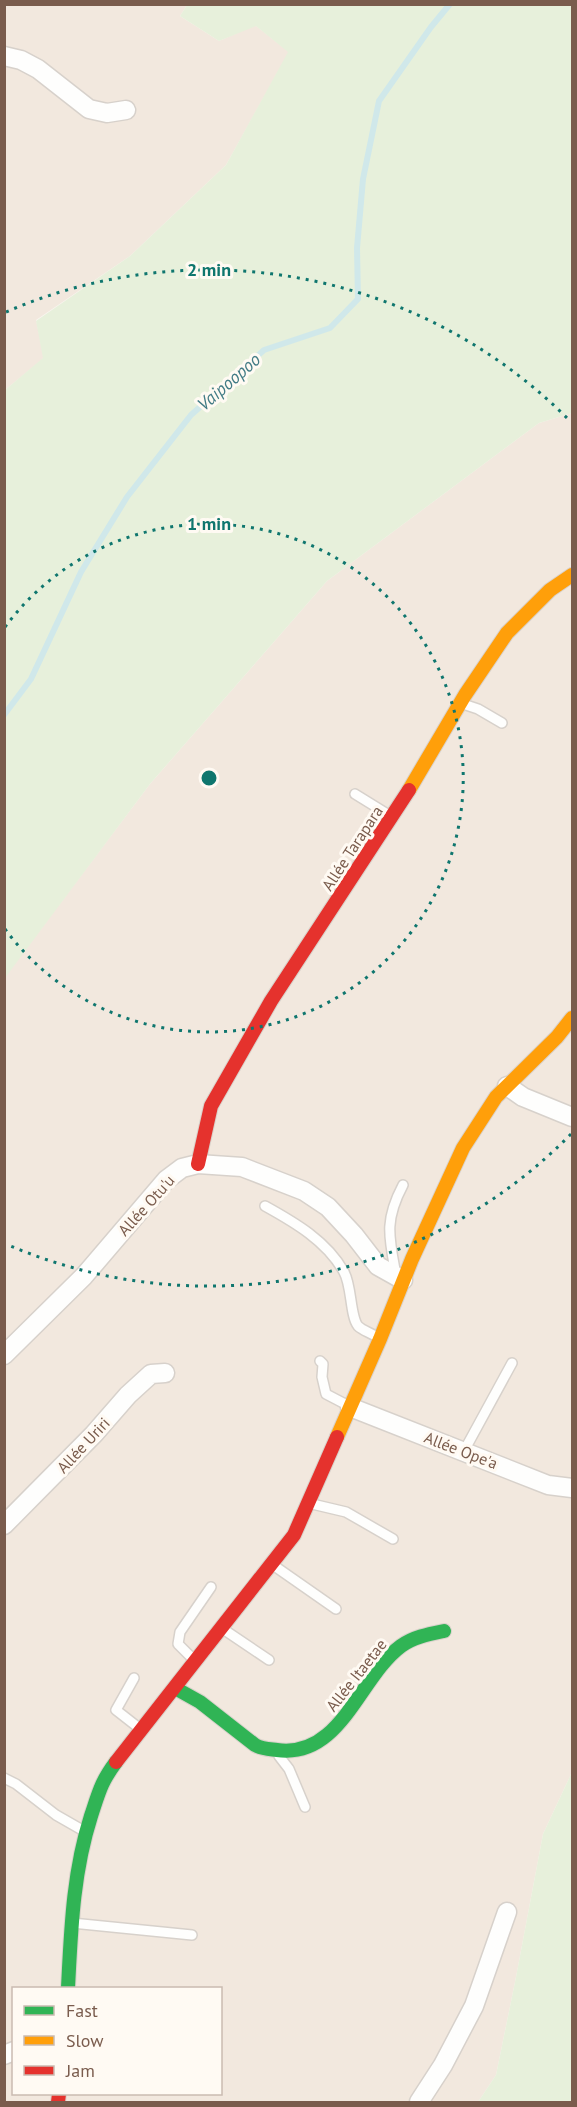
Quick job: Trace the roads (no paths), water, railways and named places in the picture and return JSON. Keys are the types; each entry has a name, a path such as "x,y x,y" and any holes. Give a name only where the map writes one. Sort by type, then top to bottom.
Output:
{"main road":[{"name":"Allée Tarapara","path":"198,1164 211,1106 271,1000 422,770 460,703 507,633 550,590 573,575"},
{"path":"68,1987 71,1923 81,1848 103,1779 294,1536 380,1339 400,1279 463,1148 496,1096 557,1037 573,1018"},
{"name":"Allée Itaetae","path":"175,1688 192,1697 247,1741 258,1747 275,1751 302,1749 329,1735 350,1712 385,1661 399,1646 422,1634 444,1631"}],"street":[{"path":"4,56 21,60 38,69 89,109 107,113 126,110"},
{"path":"507,1086 523,1097 573,1117"},
{"name":"Allée Otu'u","path":"4,1355 84,1276 166,1180 182,1168 198,1164 242,1167 304,1191 328,1207 378,1266 400,1279"},
{"name":"Allée Uriri","path":"4,1525 94,1434 128,1395 151,1374 165,1373"},
{"name":"Allée Ope'a","path":"350,1407 548,1485 573,1488"},
{"path":"419,2103 443,2065 474,2006 507,1912"}],"lane":[{"path":"460,703 477,709 502,723"},
{"path":"355,794 392,816"},
{"path":"400,1279 390,1239 390,1217 403,1185"},
{"path":"265,1206 299,1226 329,1252 344,1272 351,1291 356,1322 360,1328 380,1339"},
{"path":"320,1361 323,1365 322,1377 326,1394 350,1407"},
{"path":"464,1451 512,1363"},
{"path":"308,1503 346,1512 393,1539"},
{"path":"271,1564 336,1609"},
{"path":"195,1661 178,1644 180,1632 211,1587"},
{"path":"221,1628 269,1660"},
{"path":"134,1678 116,1710 129,1718 142,1731"},
{"path":"275,1751 289,1769 304,1807"},
{"path":"4,1778 56,1815 86,1832"},
{"path":"71,1923 192,1935"}],"waterway":[{"name":"Vaipoopoo","path":"4,715 31,679 81,572 127,497 191,415 264,350 330,328 358,299 357,248 363,179 379,101 450,4"}]}
